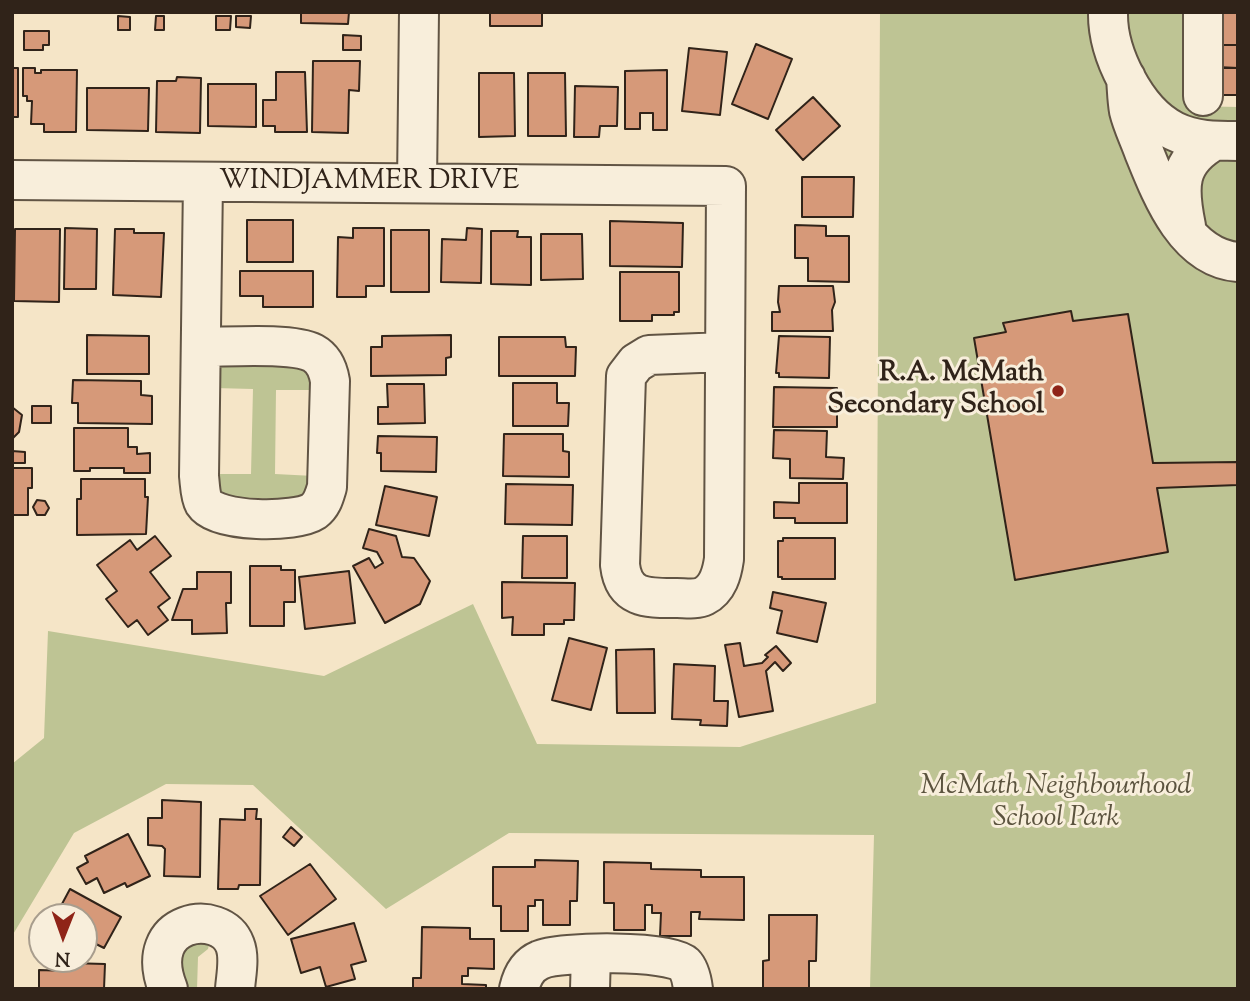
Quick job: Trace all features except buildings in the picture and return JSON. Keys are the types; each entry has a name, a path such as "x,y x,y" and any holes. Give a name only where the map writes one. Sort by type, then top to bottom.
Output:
{"street":[{"path":"417,183 419,12"},
{"path":"1108,12 1107,24 1126,78 1139,100 1174,131 1195,139 1226,141"},
{"path":"1203,12 1203,96"},
{"path":"1126,78 1129,112 1176,220 1213,256 1238,262"},
{"path":"1188,234 1181,201 1185,169 1197,151 1226,141"},
{"name":"WINDJAMMER DRIVE","path":"12,180 726,186 725,352"},
{"path":"202,347 294,348 314,354 323,360 330,381 327,478 324,497 314,511 295,518 231,517 212,510 204,503 199,476 203,182"},
{"path":"725,352 724,559 721,574 714,588 704,596 642,597 629,589 621,578 620,565 626,376 636,363 649,355 725,352"},
{"path":"168,989 162,972 164,947 173,933 197,924 215,926 231,938 237,955 235,989"},
{"path":"519,989 528,968 539,960 556,955 591,971 671,957 684,964 692,978 693,989"}],"green space":[{"name":"McMath Neighbourhood School Park","path":"880,12 1189,12 1189,106 1238,107 1238,989 870,989 874,835 509,833 386,909 253,785 166,784 74,833 32,903 28,903 28,909 12,936 12,764 44,738 48,631 324,676 473,604 537,744 740,747 876,703"},
{"path":"229,364 304,366 316,390 276,390 275,474 314,476 303,501 221,499 212,474 251,474 253,389 214,388 218,369"},
{"path":"210,941 208,949 198,957 197,989 184,989 180,948"}],"place":[{"name":"R.A. McMath Secondary School","path":"1058,391"}]}
